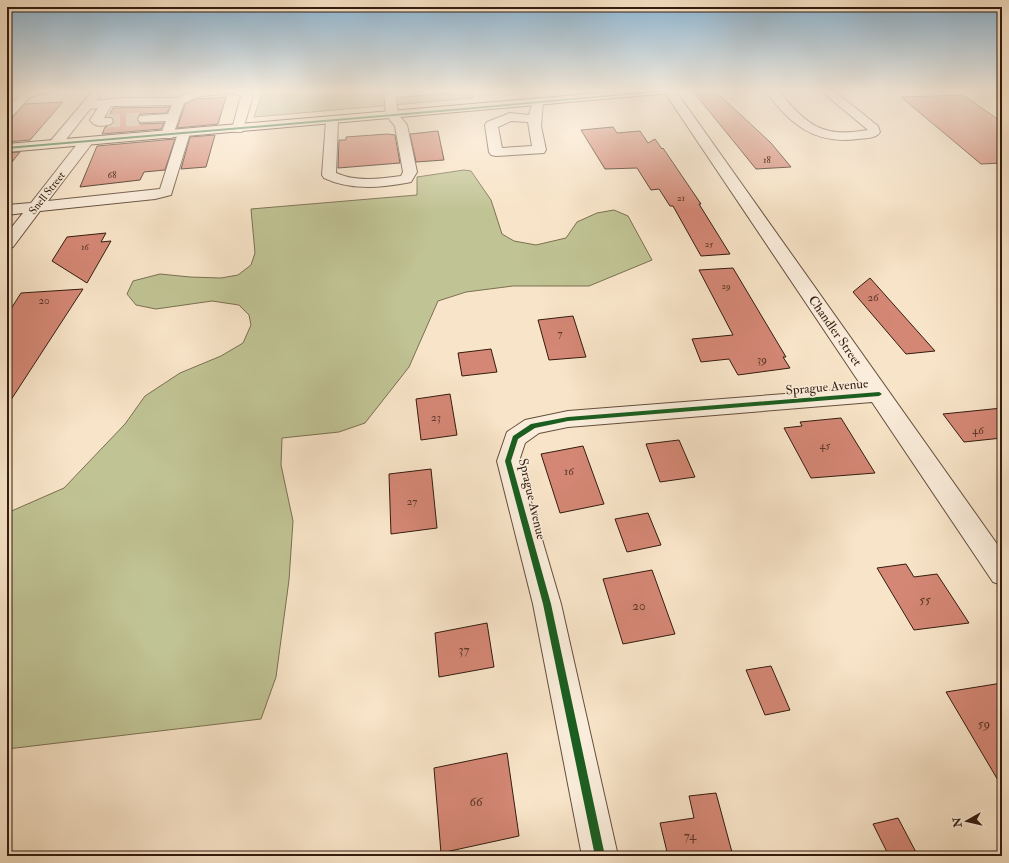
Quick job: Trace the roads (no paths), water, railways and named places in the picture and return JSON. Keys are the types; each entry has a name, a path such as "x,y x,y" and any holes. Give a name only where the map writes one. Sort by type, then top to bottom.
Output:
{"main road":[{"path":"7,148 221,130"}],"street":[{"path":"56,144 67,130"},
{"path":"167,135 169,130"},
{"path":"331,130 329,175 349,183 406,179 410,172 402,130"},
{"path":"491,130 496,152 539,150 534,130"},
{"name":"Chandler Street","path":"698,130 879,394 998,562"},
{"path":"812,130 836,137 869,134 874,132 874,130"},
{"path":"7,210 35,209 155,195 166,192 184,133"},
{"name":"Snell Street","path":"7,244 86,142"},
{"name":"Sprague Avenue","path":"600,856 547,604 508,461 515,438 533,426 568,419 879,394"}]}
